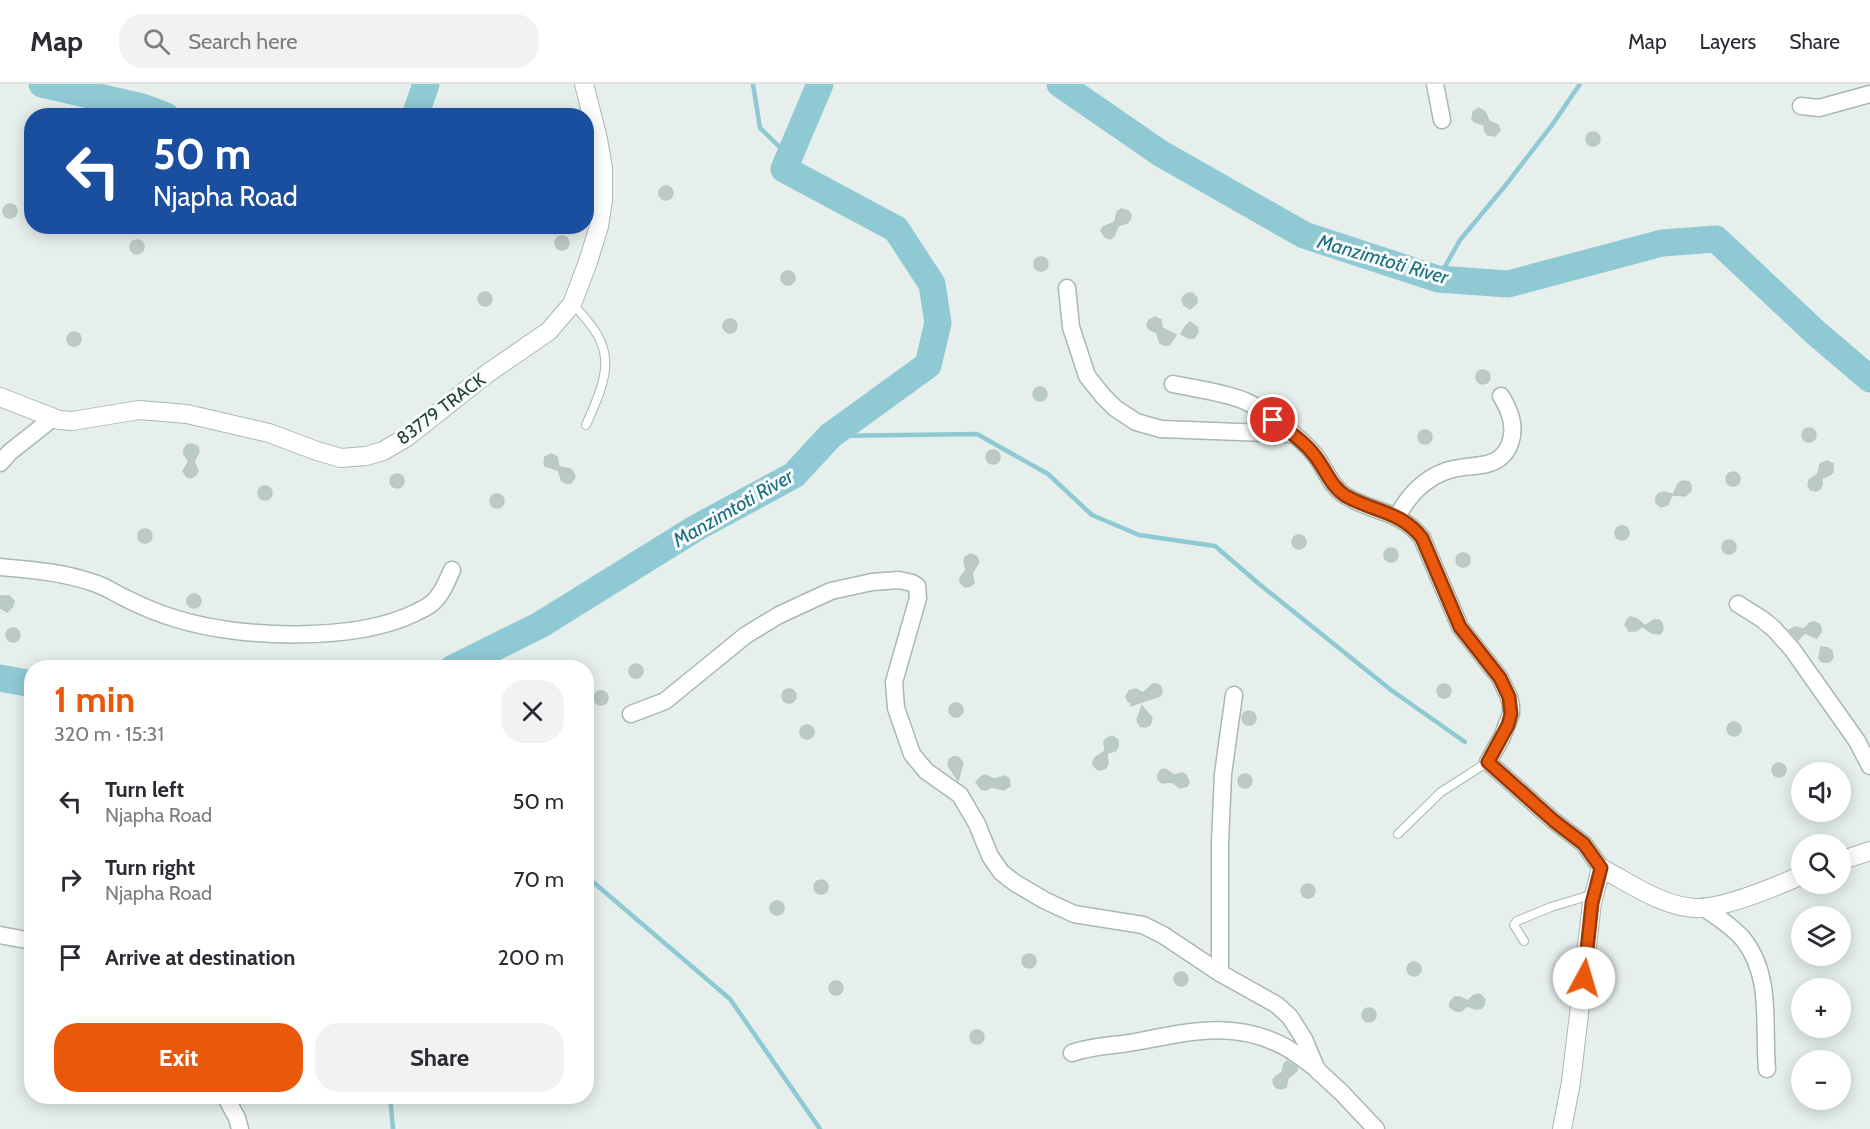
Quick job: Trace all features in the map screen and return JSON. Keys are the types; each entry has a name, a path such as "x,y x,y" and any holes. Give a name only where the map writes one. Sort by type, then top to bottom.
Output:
{"street":[{"name":"83779 TRACK","path":"584,84 590,108"},
{"path":"1436,84 1442,120"},
{"path":"1801,106 1819,108 1870,94"},
{"name":"83779 TRACK","path":"0,397 53,418 72,421 139,410 187,414 269,433 341,458 366,456 383,451 407,437 488,373 549,331 568,311 588,262 599,226 603,201 603,169 594,123"},
{"path":"1067,288 1071,327 1087,376 1102,396 1136,422 1161,429 1292,434"},
{"path":"1173,384 1245,401 1292,434 1315,455 1335,488 1345,495 1397,517 1413,528 1422,538 1460,627 1500,678 1509,697 1511,714 1508,725 1488,762 1554,821 1584,844 1601,868 1656,898 1679,905 1703,907 1724,903 1791,880"},
{"path":"1397,517 1408,498 1431,478 1446,471 1488,464 1503,458 1510,445 1512,428 1510,413 1501,396"},
{"path":"0,464 10,452 53,418"},
{"path":"0,567 42,570 65,575 96,583 126,599 177,619 210,627 268,634 365,629 401,620 429,606 442,592 452,570"},
{"path":"631,714 665,701 746,634 779,615 831,591 872,582 899,580 912,583 917,586 918,598 894,682 896,708 912,754 926,771 960,795 972,814 990,856 1001,872 1034,894 1074,914 1143,925 1277,1005 1290,1017 1304,1038 1317,1070"},
{"path":"1738,604 1768,624 1792,649 1857,741 1870,766"},
{"path":"1221,973 1220,862 1223,774 1234,696"},
{"path":"1851,857 1870,851"},
{"path":"1562,1129 1571,1082 1594,894 1601,868"},
{"path":"1703,907 1743,939 1757,965 1764,995 1767,1069"},
{"path":"0,935 24,940"},
{"path":"1072,1053 1084,1048 1138,1042 1167,1035 1222,1029 1242,1031 1288,1048 1341,1092 1376,1129"},
{"path":"229,1104 240,1129"}],"lane":[{"path":"572,304 589,320 601,340 605,357 602,384 586,425"},
{"path":"1398,834 1441,792 1488,762"},
{"path":"1524,941 1514,925 1517,921 1551,907 1594,894"}],"building":[{"path":"1479,108 1485,112 1489,121 1498,125 1500,130 1495,136 1488,135 1484,125 1472,119 1473,112"},
{"path":"1590,132 1596,132 1600,139 1596,146 1590,146 1586,142 1586,136"},
{"path":"663,186 669,186 673,193 669,200 663,200 659,196 659,190"},
{"path":"7,204 13,204 17,211 13,218 7,218 3,214 3,208"},
{"path":"1121,209 1128,211 1131,215 1130,220 1118,226 1114,236 1110,239 1105,237 1101,231 1103,227 1115,222 1117,212"},
{"path":"559,236 565,236 569,243 565,250 559,250 555,246 555,240"},
{"path":"134,240 140,240 144,247 140,254 134,254 130,250 130,244"},
{"path":"1038,257 1044,257 1048,264 1044,271 1038,271 1034,267 1034,261"},
{"path":"785,271 791,271 795,278 791,285 785,285 781,281 781,275"},
{"path":"482,292 488,292 492,299 488,306 482,306 478,302 478,296"},
{"path":"1188,293 1192,293 1197,298 1197,303 1190,309 1184,305 1182,300"},
{"path":"1155,317 1161,320 1162,328 1176,335 1169,345 1160,343 1157,333 1149,329 1147,325 1149,320"},
{"path":"727,319 733,319 737,326 733,333 727,333 723,329 723,323"},
{"path":"1190,322 1197,327 1198,332 1194,338 1181,334"},
{"path":"71,332 77,332 81,339 77,346 71,346 67,342 67,336"},
{"path":"1480,370 1486,370 1490,377 1486,384 1480,384 1476,380 1476,374"},
{"path":"1037,387 1043,387 1047,394 1043,401 1037,401 1033,397 1033,391"},
{"path":"1806,428 1812,428 1816,435 1812,442 1806,442 1802,438 1802,432"},
{"path":"1422,430 1428,430 1432,437 1428,444 1422,444 1418,440 1418,434"},
{"path":"192,444 198,447 199,452 194,461 198,471 191,478 187,477 183,471 189,461 184,454 184,449 187,445"},
{"path":"990,450 996,450 1000,457 996,464 990,464 986,460 986,454"},
{"path":"551,454 557,457 559,467 570,469 573,472 575,477 571,483 562,481 558,470 545,466 545,457"},
{"path":"1827,461 1833,464 1833,472 1822,478 1820,489 1811,490 1808,486 1809,480 1818,474 1820,464"},
{"path":"1730,472 1736,472 1740,479 1736,486 1730,486 1726,482 1726,476"},
{"path":"394,474 400,474 404,481 400,488 394,488 390,484 390,478"},
{"path":"1682,481 1689,482 1691,491 1685,496 1673,495 1678,484"},
{"path":"262,486 268,486 272,493 268,500 262,500 258,496 258,490"},
{"path":"1663,492 1672,494 1668,505 1661,507 1656,503 1656,498"},
{"path":"494,494 500,494 504,501 500,508 494,508 490,504 490,498"},
{"path":"1619,526 1625,526 1629,533 1625,540 1619,540 1615,536 1615,530"},
{"path":"142,529 148,529 152,536 148,543 142,543 138,539 138,533"},
{"path":"1296,535 1302,535 1306,542 1302,549 1296,549 1292,545 1292,539"},
{"path":"1726,540 1732,540 1736,547 1732,554 1726,554 1722,550 1722,544"},
{"path":"1388,548 1394,548 1398,555 1394,562 1388,562 1384,558 1384,552"},
{"path":"1460,553 1466,553 1470,560 1466,567 1460,567 1456,563 1456,557"},
{"path":"971,554 976,556 979,562 972,573 974,583 965,587 960,582 960,578 966,570 965,557"},
{"path":"191,594 197,594 201,601 197,608 191,608 187,604 187,598"},
{"path":"0,596 9,596 14,601 13,606 7,612 0,608"},
{"path":"1630,617 1644,625 1636,631 1629,631 1625,625"},
{"path":"1654,620 1662,623 1663,630 1660,634 1652,633 1643,627"},
{"path":"1814,622 1821,628 1817,638 1805,633 1798,640 1789,630 1795,627 1804,629"},
{"path":"10,628 16,628 20,635 16,642 10,642 6,638 6,632"},
{"path":"1821,647 1832,651 1833,658 1829,662 1822,662 1819,658"},
{"path":"633,664 639,664 643,671 639,678 633,678 629,674 629,668"},
{"path":"1153,684 1161,687 1160,696 1130,706 1132,704 1126,697 1129,691 1136,689 1143,693"},
{"path":"1441,684 1447,684 1451,691 1447,698 1441,698 1437,694 1437,688"},
{"path":"786,689 792,689 796,696 792,703 786,703 782,699 782,693"},
{"path":"598,691 604,691 608,698 604,705 598,705 594,701 594,695"},
{"path":"953,703 959,703 963,710 959,717 953,717 949,713 949,707"},
{"path":"1142,706 1152,718 1150,725 1145,727 1140,726 1137,720"},
{"path":"1246,711 1252,711 1256,718 1252,725 1246,725 1242,721 1242,715"},
{"path":"1731,722 1737,722 1741,729 1737,736 1731,736 1727,732 1727,726"},
{"path":"804,725 810,725 814,732 810,739 804,739 800,735 800,729"},
{"path":"1112,736 1118,740 1118,747 1115,751 1107,753 1106,768 1097,769 1093,761 1105,751 1104,742"},
{"path":"958,757 963,763 958,781 948,765 949,760"},
{"path":"1776,763 1782,763 1786,770 1782,777 1776,777 1772,773 1772,767"},
{"path":"1165,769 1174,775 1182,773 1186,775 1189,782 1187,786 1180,788 1172,782 1162,783 1158,779 1158,774"},
{"path":"1242,774 1248,774 1252,781 1248,788 1242,788 1238,784 1238,778"},
{"path":"985,775 994,779 1005,776 1009,779 1010,786 1004,790 992,787 986,790 981,789 976,782"},
{"path":"818,880 824,880 828,887 824,894 818,894 814,890 814,884"},
{"path":"1305,884 1311,884 1315,891 1311,898 1305,898 1301,894 1301,888"},
{"path":"774,901 780,901 784,908 780,915 774,915 770,911 770,905"},
{"path":"1026,954 1032,954 1036,961 1032,968 1026,968 1022,964 1022,958"},
{"path":"1411,962 1417,962 1421,969 1417,976 1411,976 1407,972 1407,966"},
{"path":"1178,972 1184,972 1188,979 1184,986 1178,986 1174,982 1174,976"},
{"path":"833,981 839,981 843,988 839,995 833,995 829,991 829,985"},
{"path":"1478,994 1485,1000 1481,1008 1467,1006 1461,1011 1456,1011 1450,1007 1450,1002 1455,997 1468,1001"},
{"path":"1366,1008 1372,1008 1376,1015 1372,1022 1366,1022 1362,1018 1362,1012"},
{"path":"974,1030 980,1030 984,1037 980,1044 974,1044 970,1040 970,1034"},
{"path":"1287,1061 1297,1068 1297,1071 1288,1078 1286,1087 1277,1088 1273,1080 1282,1073"}],"waterway":[{"name":"Manzimtoti River","path":"42,84 145,108"},
{"name":"Manzimtoti River","path":"418,108 426,84"},
{"path":"753,84 760,128 790,157"},
{"name":"Manzimtoti River","path":"469,660 540,625 696,528 794,475 830,436 928,365 938,323 932,284 896,229 784,169 820,84"},
{"name":"Manzimtoti River","path":"1060,84 1160,153 1304,235 1438,279 1508,284 1662,243 1716,239 1816,333 1870,379"},
{"path":"1438,279 1460,240 1552,125 1580,84"},
{"path":"830,436 977,434 1048,474 1092,515 1139,535 1215,546 1391,690 1465,742"},
{"name":"Manzimtoti River","path":"0,678 24,682"},
{"path":"594,883 730,999 820,1129"},
{"path":"391,1104 393,1129"}],"route":[{"path":"1273,420 1315,455 1335,488 1360,503 1397,517 1413,528 1422,538 1460,627 1500,678 1509,697 1511,714 1508,725 1488,762 1554,821 1584,844 1601,868 1592,903 1584,978"}]}
